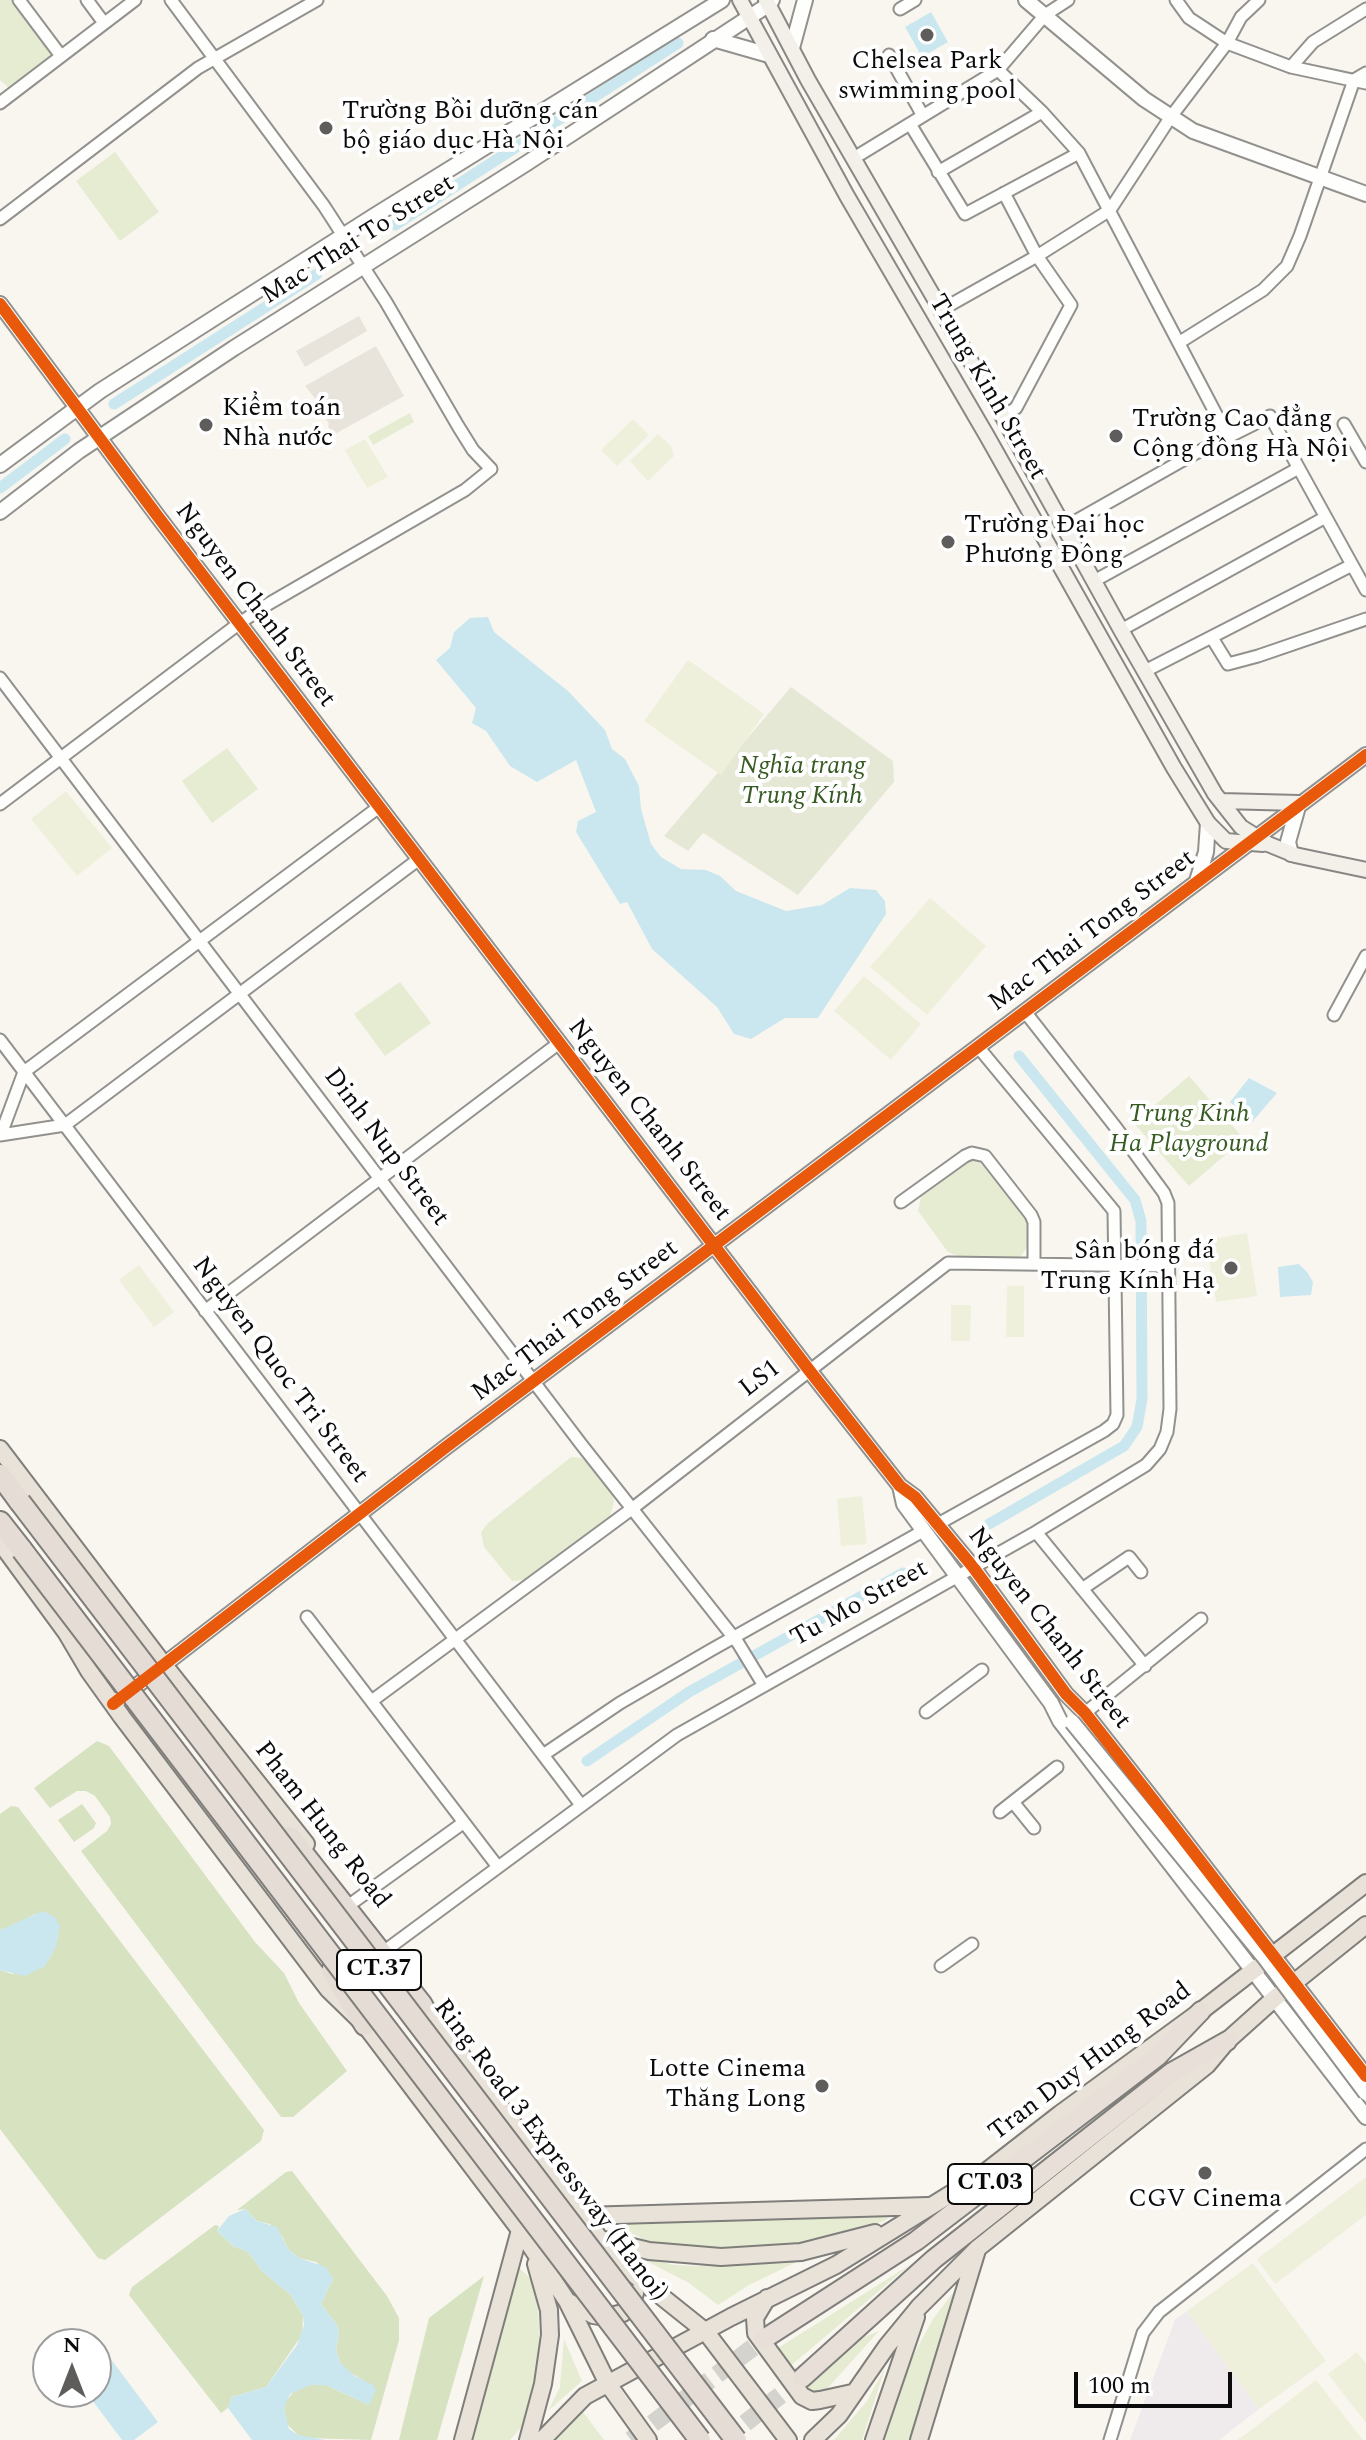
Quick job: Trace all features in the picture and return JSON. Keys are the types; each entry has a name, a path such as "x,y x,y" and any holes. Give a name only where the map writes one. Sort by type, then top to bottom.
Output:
{"highway":[{"name":"Ring Road 3 Expressway (Hanoi)","path":"0,1475 736,2440"},
{"path":"20,1502 56,1533 422,2005"},
{"name":"Ring Road 3 Expressway (Hanoi)","path":"0,1522 700,2440"},
{"path":"22,1550 139,1720 339,1980 365,2025"},
{"name":"CT.03","path":"764,2339 916,2241 1158,2056 1201,2011"},
{"name":"CT.03","path":"802,2378 934,2259 1172,2072 1227,2041"}],"main road":[{"name":"Trung Kinh Street","path":"740,0 847,196 1208,823 1226,841 1256,841 1291,854 1366,870"},
{"name":"Trung Kinh Street","path":"769,2 792,48 1121,630 1221,801 1256,841"},
{"path":"1221,801 1299,803"},
{"name":"Pham Hung Road","path":"0,1449 164,1665 352,1903 422,2005 600,2239 631,2272 706,2332 788,2440"},
{"path":"0,1542 66,1632 113,1704 328,1989 365,2025 520,2230 567,2301 608,2384 648,2440"},
{"name":"Tran Duy Hung Road","path":"542,2440 585,2396 768,2297 836,2265 983,2174 1366,1883"},
{"path":"813,2440 839,2415 852,2393 919,2307 978,2248 1207,2065 1227,2041 1275,1998 1366,1925"},
{"path":"582,2216 931,2205"},
{"path":"600,2239 649,2251 700,2257 735,2257 801,2252 851,2241 899,2225"},
{"path":"463,2440 520,2230"},
{"path":"919,2440 978,2248"},
{"path":"528,2440 543,2384 550,2335 549,2310 533,2251"},
{"path":"567,2301 593,2315 605,2317 623,2313 634,2300 631,2272"},
{"path":"768,2297 755,2318 756,2333 802,2396 812,2401 852,2393"},
{"path":"874,2440 919,2307"}],"street":[{"path":"19,0 61,56"},
{"path":"87,0 104,23"},
{"path":"0,86 4,100 135,0"},
{"path":"0,804 241,622 465,490 491,469 364,265 171,0"},
{"path":"0,219 198,68 317,0"},
{"name":"Mac Thai To Street","path":"0,465 78,407 684,23 704,5 722,0"},
{"path":"792,48 805,0"},
{"path":"900,9 915,0"},
{"path":"1026,0 1170,118 1193,131 1366,194"},
{"path":"854,158 998,70 1045,15 1068,0"},
{"path":"1176,0 1189,18 1227,43 1291,67 1366,83"},
{"path":"941,310 1037,256 1110,210 1170,118 1227,43 1241,17 1259,0"},
{"name":"Mac Thai To Street","path":"0,512 101,437 527,163 769,2"},
{"path":"1291,67 1313,42 1366,9"},
{"path":"684,23 700,47"},
{"path":"713,39 769,55"},
{"path":"889,55 923,116"},
{"path":"998,70 1079,153 1228,437"},
{"path":"1180,342 1263,290 1287,266 1354,80 1366,73"},
{"path":"938,172 1042,112"},
{"path":"910,124 965,214 1079,153"},
{"path":"1003,417 1016,408 1071,305 1037,256 1004,193"},
{"name":"Nguyen Chanh Street","path":"0,304 156,514 809,1370 900,1486 915,1497 973,1567 1066,1694 1078,1717 1238,1908 1366,2076"},
{"path":"1065,527 1270,416 1366,590"},
{"path":"1344,424 1366,462"},
{"path":"1094,581 1297,469"},
{"path":"1121,630 1324,518"},
{"path":"1145,671 1352,565"},
{"path":"1212,638 1228,664 1366,619"},
{"name":"Dinh Nup Street","path":"0,678 535,1383 736,1640 763,1684"},
{"name":"Mac Thai Tong Street","path":"113,1704 446,1447 1026,1013 1197,881 1256,841 1299,803 1366,755"},
{"path":"1291,854 1288,842 1299,803"},
{"path":"379,807 24,1072 0,1135 65,1125 419,859"},
{"path":"1197,881 1206,852 1208,823"},
{"path":"1334,1015 1366,956"},
{"name":"Tu Mo Street","path":"386,1950 677,1735 1036,1532 1146,1465 1160,1449 1167,1432 1170,1409 1169,1214 1164,1193 1026,1013"},
{"name":"Nguyen Quoc Tri Street","path":"0,1040 581,1805"},
{"path":"205,1311 559,1043"},
{"name":"Tu Mo Street","path":"938,1524 1104,1431 1113,1424 1117,1410 1121,1265 1112,1206 979,1048"},
{"path":"901,1202 965,1156 972,1153 985,1156 1031,1215 1034,1222 1034,1264"},
{"name":"LS1","path":"373,1700 633,1508 948,1263 1169,1266"},
{"name":"Nguyen Chanh Street","path":"900,1486 904,1504 1051,1703 1060,1721 1366,2117"},
{"name":"Tu Mo Street","path":"543,1755 620,1703 736,1640 923,1531"},
{"path":"1036,1532 1145,1666"},
{"path":"1082,1589 1129,1557 1141,1572"},
{"path":"307,1617 498,1867"},
{"path":"1078,1717 1201,1619"},
{"path":"926,1712 982,1670"},
{"path":"1051,1703 1078,1717 1366,2093"},
{"path":"1000,1812 1057,1767"},
{"path":"1013,1802 1034,1828"},
{"path":"352,1903 463,1823"},
{"path":"1213,1917 1234,1922 1239,1915 1238,1908"},
{"path":"941,1966 972,1944"},
{"path":"1304,2038 1303,2023 1309,2019 1327,2025"},
{"path":"1110,2440 1143,2333 1159,2312 1366,2149"}],"shaded area":[{"path":"359,316 367,331 305,367 296,351"},
{"path":"376,346 404,396 333,435 316,404 318,402 305,386"},
{"path":"1187,2311 1259,2409 1219,2440 1130,2440 1175,2320"}],"green space":[{"path":"0,0 14,0 52,54 9,88 0,80"},
{"path":"115,152 159,212 120,241 76,181"},
{"path":"410,413 414,422 373,445 368,436"},
{"path":"633,419 649,435 617,466 601,450"},
{"path":"658,434 671,446 674,456 648,481 630,461"},
{"path":"365,439 388,477 367,488 345,450"},
{"path":"688,660 764,714 721,775 644,721"},
{"name":"Nghĩa trang Trung Kính","path":"791,687 893,761 894,782 798,895 703,833 688,851 664,836"},
{"path":"227,748 258,789 212,823 182,781"},
{"path":"66,791 112,848 77,876 31,819"},
{"path":"930,898 986,946 927,1015 870,967"},
{"path":"864,976 921,1024 891,1060 834,1011"},
{"path":"400,982 431,1023 385,1056 354,1014"},
{"name":"Trung Kinh Ha Playground","path":"1189,1076 1244,1139 1189,1186 1134,1123"},
{"path":"975,1160 982,1164 1026,1217 1029,1244 1019,1259 966,1259 948,1252 918,1211 921,1197"},
{"name":"Sân bóng đá Trung Kính Hạ","path":"1247,1233 1257,1296 1216,1302 1206,1240"},
{"path":"139,1265 174,1312 154,1327 119,1280"},
{"path":"1007,1286 1024,1286 1024,1337 1006,1337"},
{"path":"951,1305 971,1305 970,1341 951,1341"},
{"path":"571,1457 587,1461 613,1494 610,1516 525,1580 512,1581 484,1547 481,1533 487,1524"},
{"path":"862,1496 867,1544 841,1546 837,1499"},
{"path":"97,1741 109,1746 255,1942 284,1973 299,2003 347,2071 293,2117 281,2117 81,1851 107,1831 111,1824 110,1817 95,1796 86,1791 77,1791 50,1808 34,1788"},
{"path":"82,1804 96,1823 94,1828 74,1842 58,1820"},
{"path":"11,1806 18,1807 264,2130 261,2141 105,2260 98,2258 0,2129 0,1970 12,1974 50,1958 58,1937 35,1914 0,1930 0,1814"},
{"path":"292,2171 387,2296 399,2318 399,2340 371,2440 308,2438 298,2435 287,2424 286,2401 296,2389 311,2385 326,2385 369,2405 363,2380 340,2363 336,2350 337,2325 321,2304 333,2279 316,2262 299,2258 288,2249 282,2236 270,2224 257,2221 245,2209 237,2210 286,2172"},
{"path":"1366,2177 1366,2215 1275,2284 1257,2259"},
{"path":"900,2210 884,2221 822,2241 747,2250 658,2247 611,2222"},
{"path":"215,2225 233,2246 248,2252 263,2272 291,2295 303,2316 302,2335 266,2387 232,2397 228,2408 221,2413 129,2295 132,2287"},
{"path":"635,2255 674,2265 698,2266 805,2258 749,2285 718,2305 689,2283"},
{"path":"1253,2263 1326,2361 1259,2409 1187,2311"},
{"path":"911,2264 788,2368 775,2350"},
{"path":"516,2265 529,2277 538,2296 540,2365 532,2408 524,2424 510,2440 469,2440"},
{"path":"484,2276 437,2440 399,2440 429,2318"},
{"path":"961,2282 916,2440 881,2440 914,2354 933,2319"},
{"path":"879,2331 826,2390 810,2393 808,2385 832,2361 859,2339"},
{"path":"564,2339 582,2381 548,2411 560,2387"},
{"path":"1357,2352 1366,2364 1366,2423 1328,2374"},
{"path":"885,2368 862,2440 834,2440 867,2401"},
{"path":"1316,2380 1363,2440 1237,2440 1246,2434"},
{"path":"583,2412 604,2440 553,2440"}],"water":[{"name":"Chelsea Park swimming pool","path":"931,12 948,42 922,57 905,27"},
{"path":"488,617 494,632 568,691 605,730 612,749 625,759 639,786 641,809 651,844 661,857 681,869 706,870 720,876 736,891 786,911 822,905 850,888 876,890 885,901 886,914 818,1018 785,1018 751,1039 734,1034 717,1007 652,949 627,902 620,904 576,832 578,821 596,812 576,760 537,782 510,766 486,731 472,723 476,708 436,660 450,648 454,632 470,618"},
{"path":"1249,1078 1277,1093 1252,1122 1230,1102"},
{"path":"1299,1264 1313,1282 1311,1295 1280,1297 1278,1267"},
{"path":"43,1911 55,1917 60,1926 56,1947 45,1966 25,1976 0,1970 0,1930"},
{"path":"245,2209 257,2221 277,2227 288,2249 299,2258 326,2267 333,2279 321,2304 337,2325 336,2350 340,2363 376,2390 369,2405 326,2385 311,2385 290,2394 284,2408 289,2429 298,2435 325,2440 252,2440 228,2408 232,2397 266,2387 297,2345 304,2325 303,2316 291,2295 263,2272 248,2252 233,2246 217,2231 229,2216"},
{"path":"112,2361 158,2422 134,2440 122,2440 98,2408 112,2408"}],"waterway":[{"path":"395,225 678,43"},
{"path":"114,404 317,274"},
{"path":"0,488 65,439"},
{"path":"989,1524 1124,1446 1137,1427 1142,1399 1141,1221 1135,1200 1019,1056"},
{"path":"587,1761 689,1692 903,1573"}],"tunnel":[{"path":"631,2440 764,2339"},
{"path":"724,2440 802,2378"}],"cycle path":[{"path":"0,304 156,514 809,1370 900,1486 915,1497 973,1567 1066,1694 1085,1713 1151,1797 1366,2076"},
{"path":"113,1704 446,1447 1366,755"}],"place":[{"name":"Chelsea Park swimming pool","path":"927,35"},
{"name":"Trường Bồi dưỡng cán bộ giáo dục Hà Nội","path":"326,128"},
{"name":"Kiểm toán Nhà nước","path":"206,425"},
{"name":"Trường Cao đẳng Cộng đồng Hà Nội","path":"1116,436"},
{"name":"Trường Đại học Phương Đông","path":"948,542"},
{"name":"Sân bóng đá Trung Kính Hạ","path":"1231,1268"},
{"name":"Lotte Cinema Thăng Long","path":"822,2086"},
{"name":"CGV Cinema","path":"1205,2173"}]}
